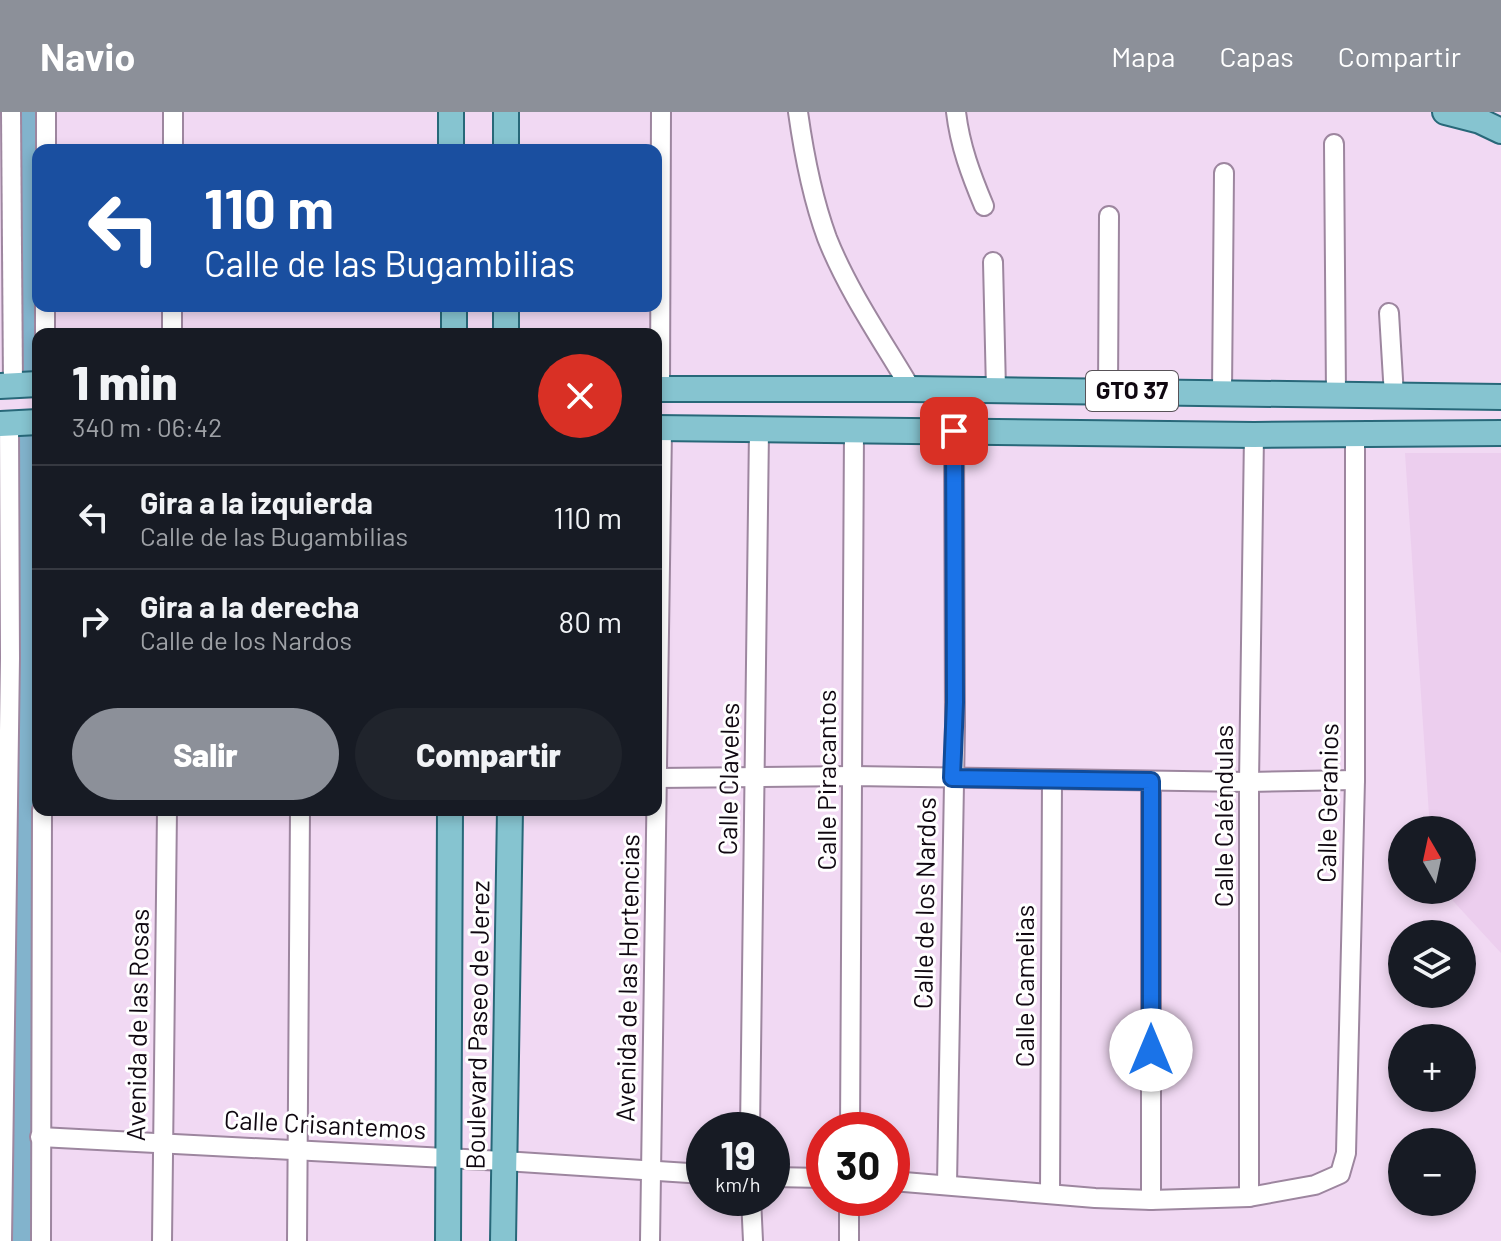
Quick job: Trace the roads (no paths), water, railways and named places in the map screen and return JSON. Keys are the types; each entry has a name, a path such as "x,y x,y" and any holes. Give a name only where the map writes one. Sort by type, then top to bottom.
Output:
{"main road":[{"path":"451,112 451,144"},
{"path":"506,112 506,144"},
{"path":"1445,112 1480,121 1501,131"},
{"path":"6,386 32,384"},
{"name":"GTO 37","path":"662,389 1501,397"},
{"path":"5,423 32,422"},
{"name":"GTO 37","path":"662,428 1254,435 1501,433"},
{"name":"Boulevard Paseo de Jerez","path":"448,1241 450,816"},
{"name":"Boulevard Paseo de Jerez","path":"503,1241 510,816"}],"street":[{"path":"6,386 6,178 11,112"},
{"path":"46,112 46,144"},
{"path":"173,112 173,144"},
{"path":"661,112 661,144"},
{"path":"798,112 810,181 828,240 856,297 911,389"},
{"path":"956,112 968,166 984,206"},
{"path":"1334,144 1336,394"},
{"path":"1222,392 1224,173"},
{"path":"1108,391 1109,216"},
{"path":"993,262 996,390"},
{"path":"1389,313 1394,396"},
{"path":"2,1241 5,423"},
{"name":"Calle Claveles","path":"750,1112 759,430"},
{"name":"Calle Piracantos","path":"850,1112 854,430"},
{"name":"Calle de los Nardos","path":"947,1184 955,694 954,431"},
{"name":"Calle Geranios","path":"1249,1197 1315,1185 1340,1174 1346,1153 1355,780 1355,432"},
{"name":"Calle Caléndulas","path":"1249,1197 1249,782 1254,435"},
{"path":"662,778 853,776 1249,782 1355,780"},
{"name":"Calle Camelias","path":"1050,1193 1052,780"},
{"path":"1151,781 1151,1200"},
{"path":"41,1241 42,816"},
{"name":"Avenida de las Rosas","path":"162,1241 167,816"},
{"path":"297,1241 300,816"},
{"name":"Avenida de las Hortencias","path":"650,1241 656,816"},
{"name":"Calle Crisantemos","path":"40,1137 447,1157 686,1173"},
{"path":"910,1182 1095,1198 1249,1197"},
{"path":"752,1216 753,1241"},
{"path":"849,1216 849,1241"}],"waterway":[{"path":"27,368 29,112"},
{"path":"22,1241 26,439"}]}
